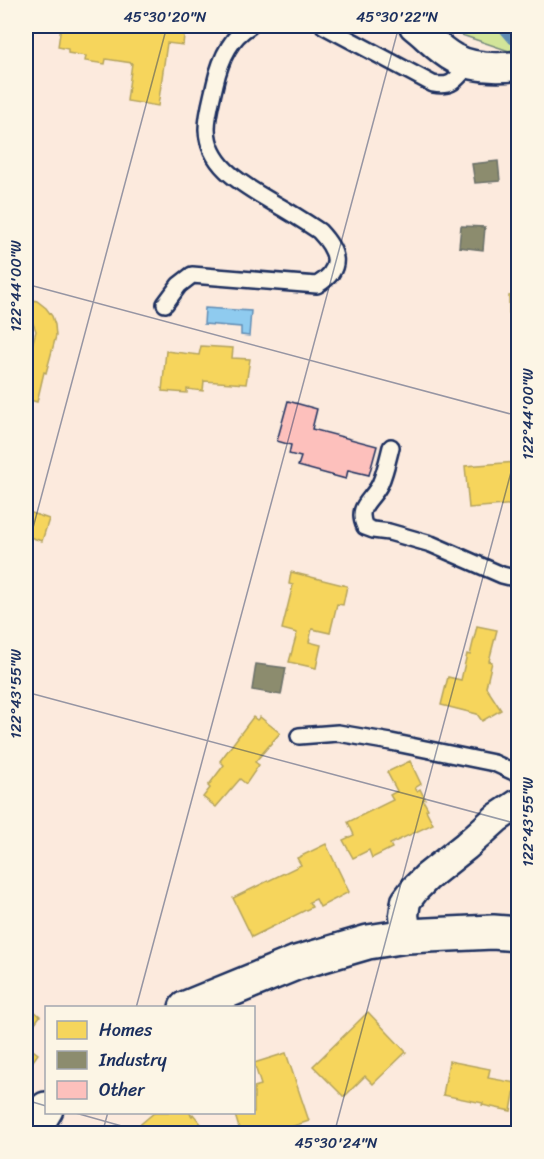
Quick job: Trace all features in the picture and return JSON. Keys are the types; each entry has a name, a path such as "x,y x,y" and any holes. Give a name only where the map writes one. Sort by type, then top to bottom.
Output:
{"main road":[{"path":"191,1006 296,963 368,942 407,936 493,932 519,934"},
{"path":"31,1134 45,1111"}],"street":[{"path":"414,26 452,57 470,64 496,67 519,66"},
{"path":"407,936 404,915 406,901 415,889 497,818 519,804"}],"lane":[{"path":"165,304 179,285 192,275 317,285 332,273 336,264 335,253 319,231 240,183 221,166 214,154 207,131 207,120 219,69 234,39 250,26"},
{"path":"324,26 433,84 444,86 451,84 470,64"},
{"path":"391,447 381,482 362,512 365,527 431,544 502,575 519,579"},
{"path":"299,735 338,734 391,742 494,763 519,774"}],"green space":[{"path":"445,26 518,26 517,48 509,51 450,31"}],"water":[{"path":"205,308 251,311 249,336 241,335 241,327 204,324"}],"building: Homes":[{"path":"61,26 185,26 183,45 167,43 158,106 127,101 132,63 106,59 105,64 85,61 86,56 68,53 68,49 58,47"},
{"path":"518,292 518,316 515,316 515,313 509,313 509,296 516,295"},
{"path":"26,298 37,301 46,308 55,325 56,336 37,402 26,399 26,348 31,349 36,331 32,321 26,317"},
{"path":"201,346 233,348 232,358 250,359 246,384 204,381 203,391 187,389 187,393 162,391 166,351 199,355"},
{"path":"518,462 518,504 469,508 465,466"},
{"path":"26,511 49,519 42,541 26,536"},
{"path":"291,572 347,586 343,605 337,604 330,633 312,629 309,642 321,645 316,668 289,662 297,633 282,629 293,585 289,584"},
{"path":"477,626 497,630 489,661 492,662 486,687 501,710 482,721 477,714 441,705 448,677 461,680"},
{"path":"253,717 257,720 260,717 280,733 255,762 259,765 246,784 240,779 216,807 203,797 210,788 208,786 224,765 220,761"},
{"path":"410,761 421,784 415,788 417,791 420,789 425,799 423,800 428,809 426,810 433,824 390,844 392,848 372,858 369,850 353,858 343,840 354,835 348,822 393,800 390,795 397,791 387,772"},
{"path":"326,844 349,892 320,907 316,899 309,902 312,907 252,937 233,898 301,865 297,858"},
{"path":"26,1004 40,1016 26,1035"},
{"path":"368,1012 406,1052 373,1084 365,1076 344,1097 313,1066"},
{"path":"26,1045 38,1054 26,1071"},
{"path":"286,1053 309,1121 281,1130 282,1133 278,1134 241,1134 235,1114 255,1114 255,1087 261,1085 255,1063"},
{"path":"449,1061 490,1069 488,1078 516,1083 511,1111 443,1095"},
{"path":"153,1114 190,1114 192,1116 193,1114 207,1131 207,1134 129,1134"}],"building: Industry":[{"path":"498,161 500,181 475,183 472,164"},
{"path":"461,226 485,227 483,250 459,247"},
{"path":"256,664 286,668 281,695 252,690"}],"building: Other":[{"path":"288,401 317,409 312,429 377,446 369,475 348,470 346,479 298,466 301,457 289,454 291,445 277,441"}],"waterway":[{"path":"500,26 512,40"}]}
